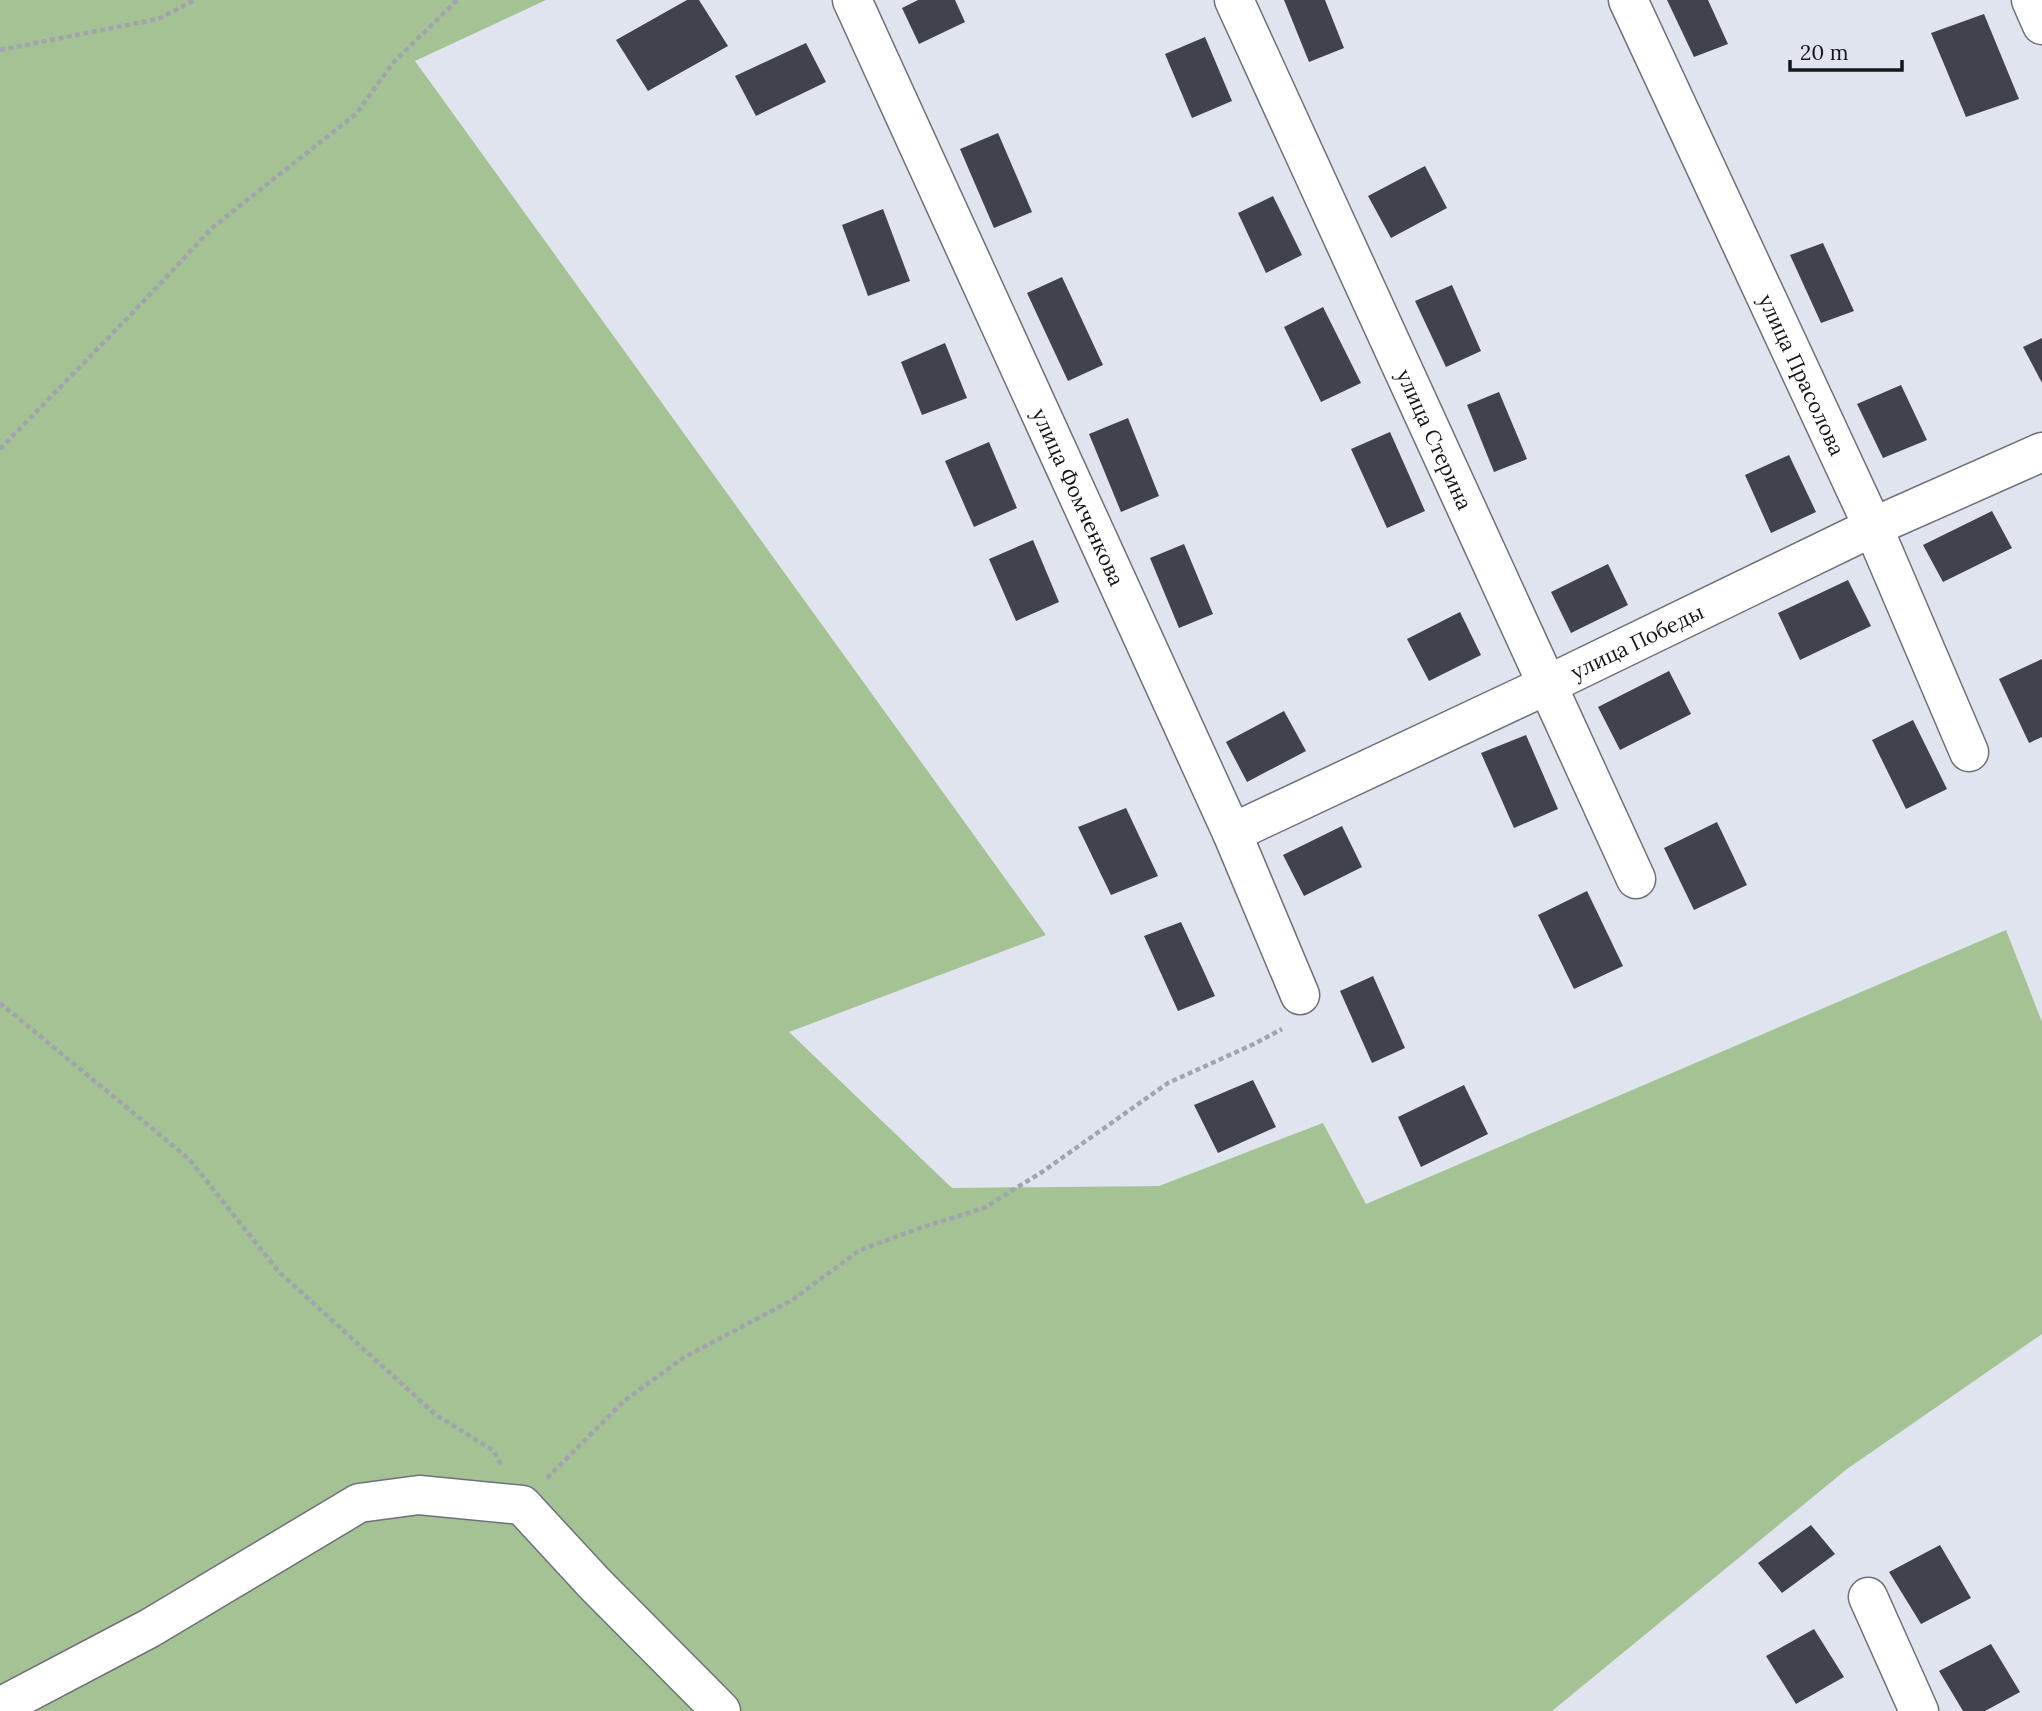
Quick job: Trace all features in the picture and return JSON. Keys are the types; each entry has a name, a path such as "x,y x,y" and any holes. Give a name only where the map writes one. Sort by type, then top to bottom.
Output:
{"street":[{"name":"улица Фомченкова","path":"852,0 1232,833 1300,995"},
{"name":"улица Стерина","path":"1234,0 1636,879"},
{"name":"улица Прасолова","path":"1628,0 1872,527 1969,752"},
{"path":"2031,0 2042,25"},
{"name":"улица Победы","path":"1232,833 1547,685 1872,527 2042,452"},
{"path":"0,1707 150,1628 359,1503 419,1495 522,1505 595,1584 721,1711"},
{"path":"1868,1597 1919,1711"}],"path":[{"path":"0,50 158,19 195,0"},
{"path":"0,449 212,228 356,114 393,63 457,0"},
{"path":"0,1003 189,1159 279,1272 436,1415 494,1451 522,1505 624,1401 683,1358 792,1300 860,1250 984,1208 1042,1172 1168,1083 1254,1044 1300,1018 1300,995"}],"green space":[{"path":"0,0 546,0 415,61 1046,935 789,1032 952,1188 1159,1186 1323,1123 1366,1204 2006,930 2042,1022 2042,1334 1847,1469 1552,1711 0,1711"}],"building":[{"path":"687,0 699,0 728,46 648,91 616,40"},
{"path":"918,0 955,0 965,22 919,44 902,8"},
{"path":"1284,0 1325,0 1344,48 1309,62"},
{"path":"1667,0 1708,0 1728,44 1694,57"},
{"path":"1984,14 2019,99 1966,117 1931,33"},
{"path":"1205,37 1232,101 1192,118 1165,54"},
{"path":"806,43 826,82 756,116 735,76"},
{"path":"998,133 1032,212 994,228 960,149"},
{"path":"1425,166 1447,208 1391,238 1368,196"},
{"path":"1273,196 1302,255 1266,273 1238,213"},
{"path":"883,209 910,281 868,296 842,225"},
{"path":"1823,243 1854,311 1821,323 1790,255"},
{"path":"1062,277 1103,365 1068,381 1027,293"},
{"path":"1452,285 1481,351 1446,367 1415,301"},
{"path":"1323,307 1361,383 1321,402 1284,327"},
{"path":"2042,338 2042,383 2023,347"},
{"path":"945,343 967,398 922,415 901,362"},
{"path":"1901,385 1927,440 1883,458 1857,404"},
{"path":"1499,392 1527,459 1494,472 1467,405"},
{"path":"1128,418 1159,496 1121,512 1089,434"},
{"path":"1390,432 1425,511 1387,528 1351,449"},
{"path":"989,442 1017,508 974,527 945,461"},
{"path":"1789,455 1816,512 1771,533 1745,475"},
{"path":"1992,511 2012,548 1943,582 1923,545"},
{"path":"1033,540 1059,602 1016,621 989,559"},
{"path":"1184,544 1213,614 1179,628 1150,558"},
{"path":"1608,564 1628,605 1571,633 1551,592"},
{"path":"1848,580 1871,626 1800,660 1778,613"},
{"path":"1460,612 1481,655 1429,681 1407,639"},
{"path":"2042,659 2042,737 2029,743 1999,679"},
{"path":"1669,671 1691,714 1620,750 1598,707"},
{"path":"1284,711 1306,751 1247,782 1226,742"},
{"path":"1913,720 1947,789 1906,809 1872,740"},
{"path":"1526,735 1558,809 1514,828 1481,753"},
{"path":"1126,808 1158,876 1111,895 1078,827"},
{"path":"1717,822 1747,885 1694,910 1664,848"},
{"path":"1342,826 1362,867 1304,896 1283,855"},
{"path":"1587,891 1623,966 1574,989 1538,915"},
{"path":"1181,922 1215,996 1178,1011 1144,936"},
{"path":"1373,976 1405,1048 1372,1063 1340,991"},
{"path":"1253,1080 1276,1127 1218,1153 1194,1105"},
{"path":"1464,1085 1488,1134 1421,1167 1398,1117"},
{"path":"1811,1525 1835,1554 1782,1593 1758,1563"},
{"path":"1940,1545 1971,1598 1921,1624 1889,1572"},
{"path":"1814,1629 1844,1677 1796,1704 1766,1656"},
{"path":"1991,1644 2020,1692 1985,1711 1963,1711 1939,1671"}]}
